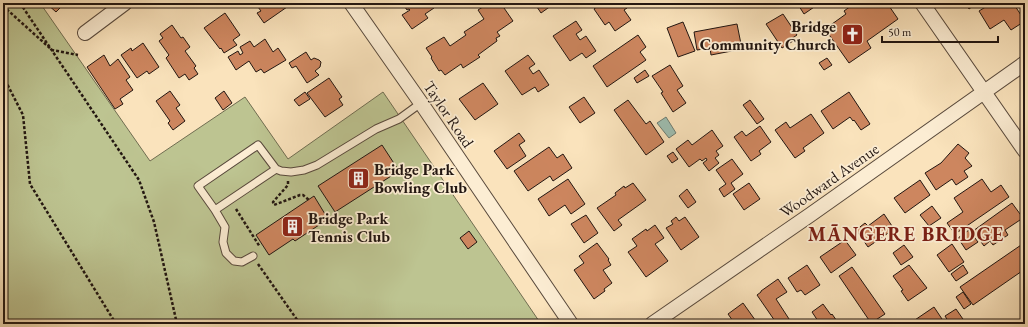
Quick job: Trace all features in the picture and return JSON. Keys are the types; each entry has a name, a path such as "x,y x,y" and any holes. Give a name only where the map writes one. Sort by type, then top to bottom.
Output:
{"street":[{"path":"85,33 126,3"},
{"name":"Taylor Road","path":"351,3 421,103 571,324"},
{"path":"922,3 1025,151"},
{"name":"Woodward Avenue","path":"652,324 810,215 1025,62"}],"lane":[{"path":"253,256 242,262 234,261 226,253 223,242 225,227 198,186 258,145 276,169 291,172 304,170 317,165 376,129 399,119 421,103"},
{"path":"215,210 276,169"}],"path":[{"path":"20,3 139,180 154,222 177,324"},
{"path":"3,6 52,50 78,55"},
{"path":"3,76 23,115 30,184 116,324"},
{"path":"285,171 288,185 273,202 274,205 300,195 303,195 309,200"},
{"path":"241,216 261,249"},
{"path":"257,263 300,324"}],"green space":[{"path":"3,3 40,3 150,161 245,97 288,159 383,92 541,324 3,324"}],"shaded area":[{"path":"666,117 676,133 669,138 657,123"}],"building":[{"path":"46,3 65,3 56,12"},
{"path":"255,3 284,3 287,7 264,23 257,13 261,11"},
{"path":"402,3 430,3 434,8 425,14 428,18 412,29 402,15 410,10 407,10"},
{"path":"489,3 504,3 507,7 504,8 513,21 497,32 500,36 496,38 497,41 478,55 480,57 463,68 461,64 445,75 441,70 439,71 426,48 444,37 450,46 466,35 464,32 484,19 478,10"},
{"path":"555,3 541,13 535,4"},
{"path":"597,3 624,3 627,8 624,10 631,20 615,31 609,22 605,25 594,9 599,5"},
{"path":"797,3 820,3 804,14"},
{"name":"Bridge Community Church","path":"855,3 887,3 898,19 867,41 871,48 849,63 825,29 846,14 844,11"},
{"path":"965,3 977,3 969,9"},
{"path":"992,3 1013,3 1025,21 1011,30 1004,20 990,29 979,11"},
{"path":"225,13 240,35 233,40 237,45 224,53 204,28"},
{"path":"783,14 797,35 791,39 793,41 782,48 766,24"},
{"path":"576,21 582,30 576,34 580,40 586,36 596,51 586,58 582,53 570,61 553,36"},
{"path":"683,22 695,51 678,57 667,28"},
{"path":"737,24 742,49 711,55 710,48 697,50 694,32"},
{"path":"172,25 181,38 183,37 190,47 185,51 196,66 194,68 198,74 189,80 185,74 179,78 166,58 169,55 159,41 163,38 160,34"},
{"path":"638,35 646,47 640,52 646,60 607,87 593,66"},
{"path":"265,39 273,52 278,48 286,60 264,73 261,69 256,72 249,61 236,70 228,57 238,51 240,55 243,53 240,47 250,41 254,47"},
{"path":"143,43 159,67 149,74 147,71 137,78 121,55 131,48 132,51"},
{"path":"306,52 311,60 314,58 321,62 320,67 315,71 319,75 307,83 296,66 292,68 289,63"},
{"path":"104,55 110,66 118,59 130,77 126,80 133,90 120,99 123,104 115,109 87,67"},
{"path":"528,55 535,64 529,68 533,74 539,70 549,85 538,92 535,87 522,95 505,71"},
{"path":"827,58 832,65 824,70 819,63"},
{"path":"670,65 683,86 677,90 686,103 673,112 661,93 663,92 652,76"},
{"path":"645,70 649,76 637,83 634,78"},
{"path":"329,78 342,97 339,99 343,105 325,117 307,93"},
{"path":"483,83 498,104 475,120 459,99"},
{"path":"170,91 180,105 176,108 185,121 173,130 168,123 170,121 156,101"},
{"path":"224,91 232,103 223,110 215,98"},
{"path":"305,92 310,99 299,106 294,100"},
{"path":"849,92 870,124 861,130 850,117 833,129 821,111"},
{"path":"584,97 595,113 580,123 569,107"},
{"path":"628,100 646,124 650,121 664,142 646,155 614,110"},
{"path":"750,100 764,119 757,124 743,105"},
{"path":"811,114 824,133 803,148 805,151 795,158 775,130 786,122 790,128"},
{"path":"760,126 771,142 759,151 761,154 751,161 734,137 742,131 746,136"},
{"path":"712,130 723,146 716,151 719,155 715,158 719,163 709,171 703,163 707,160 706,158 702,161 700,159 689,167 676,149 688,140 692,145"},
{"path":"519,133 525,141 519,145 526,156 507,169 494,151"},
{"path":"958,144 969,153 965,158 972,166 964,171 968,177 956,185 952,179 936,190 925,173 941,163"},
{"name":"Bridge Park Bowling Club","path":"382,145 399,171 335,212 318,186"},
{"path":"549,147 557,158 563,154 572,168 553,181 550,176 528,191 514,171"},
{"path":"673,152 678,159 672,163 667,156"},
{"path":"732,159 743,174 731,183 735,189 724,197 719,189 726,184 716,170"},
{"path":"568,179 585,204 571,214 565,205 549,216 538,199"},
{"path":"982,179 991,192 1001,185 1009,197 955,234 947,223 963,212 954,198"},
{"path":"920,180 930,195 905,213 894,198"},
{"path":"633,183 646,200 618,220 622,225 614,231 597,208 616,195 615,193 624,186 625,188"},
{"path":"749,183 760,199 744,210 733,194"},
{"path":"687,189 696,202 688,208 679,196"},
{"name":"Bridge Park Tennis Club","path":"314,196 328,219 295,241 293,239 269,255 256,235"},
{"path":"1012,203 1023,218 1005,230 1008,235 993,245 990,241 984,246 973,231"},
{"path":"932,206 941,218 929,226 920,215"},
{"path":"884,214 894,229 868,247 856,230 865,223 868,226"},
{"path":"586,215 598,233 584,243 571,224"},
{"path":"676,217 679,221 685,217 699,237 681,250 666,228 673,224 671,221"},
{"path":"655,225 664,238 655,244 668,261 646,277 628,252 637,246 632,239 646,229 647,231"},
{"path":"969,230 978,242 966,250 958,238"},
{"path":"469,231 477,242 468,249 460,238"},
{"path":"1025,239 1025,269 973,305 960,287 1024,243 1022,241"},
{"path":"845,240 856,255 831,273 820,257"},
{"path":"597,243 609,259 608,260 611,265 603,270 612,283 604,289 605,291 594,299 574,270 584,263 579,256"},
{"path":"952,244 964,262 949,272 937,255"},
{"path":"904,245 913,257 901,265 893,253"},
{"path":"807,265 820,285 805,295 801,290 797,292 788,278"},
{"path":"909,265 927,288 908,301 901,291 903,290 893,276"},
{"path":"963,265 968,273 956,281 951,274"},
{"path":"852,267 885,314 871,323 839,276"},
{"path":"778,279 787,292 776,299 791,322 789,324 777,324 757,295"},
{"path":"963,292 971,304 964,309 956,297"},
{"path":"743,303 758,324 735,324 728,314"},
{"path":"823,304 839,324 820,324 812,312"},
{"path":"934,307 944,322 941,324 909,324"},
{"path":"956,309 965,322 962,324 950,324 945,316"}],"place":[{"name":"Bridge Community Church","path":"852,35"},
{"name":"Bridge Park Bowling Club","path":"359,178"},
{"name":"Bridge Park Tennis Club","path":"292,227"}],"district":[{"name":"MĀNGERE BRIDGE","path":"906,234"}]}
